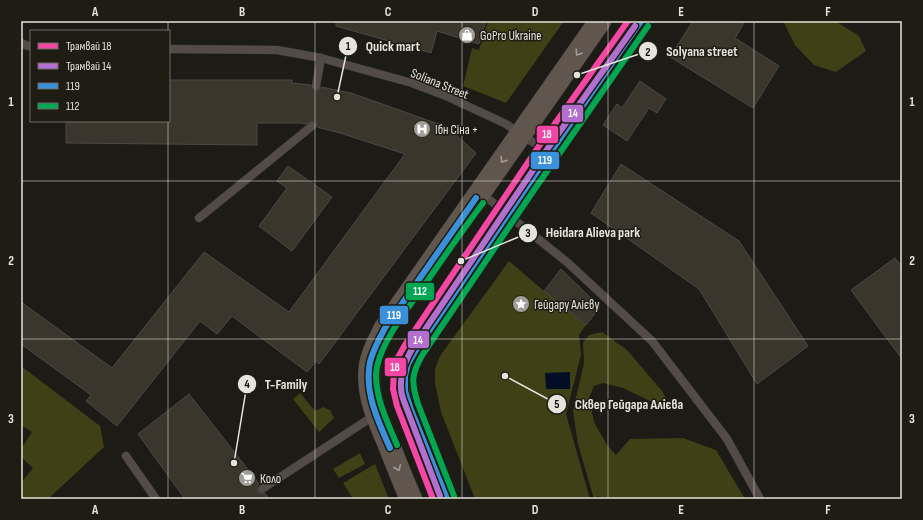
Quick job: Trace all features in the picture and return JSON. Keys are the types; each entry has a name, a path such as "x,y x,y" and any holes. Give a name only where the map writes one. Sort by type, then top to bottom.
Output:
{"main road":[{"path":"411,499 376,414 370,392 370,363 375,347 385,328 600,21"},
{"path":"447,499 405,391 405,376 408,364 549,153 641,21"}],"lane":[{"name":"Soliana Street","path":"170,49 277,50 321,58 412,83 446,96 506,124 549,153"},
{"path":"316,86 321,58"},
{"path":"200,218 312,126"},
{"path":"480,193 568,263 652,341 727,439 760,499"},
{"path":"262,489 376,414"},
{"path":"126,456 156,499"}],"shaded area":[{"path":"488,21 564,21 506,103 463,86 472,48 479,50"},
{"path":"783,21 835,21 859,36 866,51 836,72 814,65 795,45"},
{"path":"509,261 586,325 579,335 581,355 566,414 590,499 475,499 441,412 435,383 435,369 440,356"},
{"path":"602,332 627,350 662,391 666,398 663,403 654,403 623,388 603,383 594,386 589,398 594,422 607,445 616,455 630,439 683,438 716,450 745,499 602,499 598,496 594,499 578,444 573,411 584,363 583,343 589,335"},
{"path":"21,366 100,426 104,447 48,499 21,499 21,483 33,468 21,457 21,449 32,432 21,425"},
{"path":"300,393 315,411 323,407 330,410 334,418 319,432 293,399"},
{"path":"360,453 365,464 339,478 333,469"},
{"path":"375,464 389,499 353,499 343,483"}],"water":[{"path":"570,372 570,389 546,389 545,373"}],"building":[{"path":"336,21 486,21 479,44 437,31 431,53 336,26"},
{"path":"693,21 745,21 735,38 779,66 753,108 670,57"},
{"path":"170,80 292,80 292,83 311,85 311,88 315,91 318,91 321,87 351,93 447,127 476,153 319,364 316,361 307,372 232,316 217,334 200,321 117,426 86,401 91,395 21,344 21,302 112,368 204,252 289,312 405,154 317,127 316,122 312,121 306,124 257,123 257,145 66,143 66,122 170,122"},
{"path":"640,81 666,99 657,113 649,108 627,141 603,125 617,104 622,108"},
{"path":"621,164 739,241 808,346 757,384 699,289 591,213"},
{"path":"288,166 332,197 292,251 259,226 287,188 277,181"},
{"path":"895,258 902,267 902,359 851,290"},
{"path":"561,269 600,307 586,325 544,291"},
{"path":"189,394 257,481 259,484 257,486 258,492 262,494 265,493 269,499 185,499 138,434"}],"tram line":[{"name":"18","path":"433,499 397,406 393,389 394,372 397,359 539,146 628,21"},
{"name":"14","path":"440,496 402,396 401,377 405,363 412,349 546,151 635,26"}],"transit line":[{"name":"119","path":"447,499 405,391 405,376 408,364 528,185 641,21"},
{"name":"112","path":"454,496 418,404 413,384 416,367 423,354 534,190 648,26"},
{"name":"119","path":"390,448 373,406 369,384 371,358 385,328 476,198"},
{"name":"112","path":"397,445 383,411 378,393 376,375 382,351 388,338 404,313 483,203"}],"place":[{"name":"GoPro Ukraine","path":"467,35"},
{"name":"Solyana street","path":"577,75"},
{"name":"Quick mart","path":"337,97"},
{"name":"Ібн Сіна +","path":"422,129"},
{"name":"Heidara Alieva park","path":"461,261"},
{"name":"Гейдару Алієву","path":"521,304"},
{"name":"Сквер Гейдара Алієва","path":"505,376"},
{"name":"T-Family","path":"234,463"},
{"name":"Коло","path":"247,478"}]}
